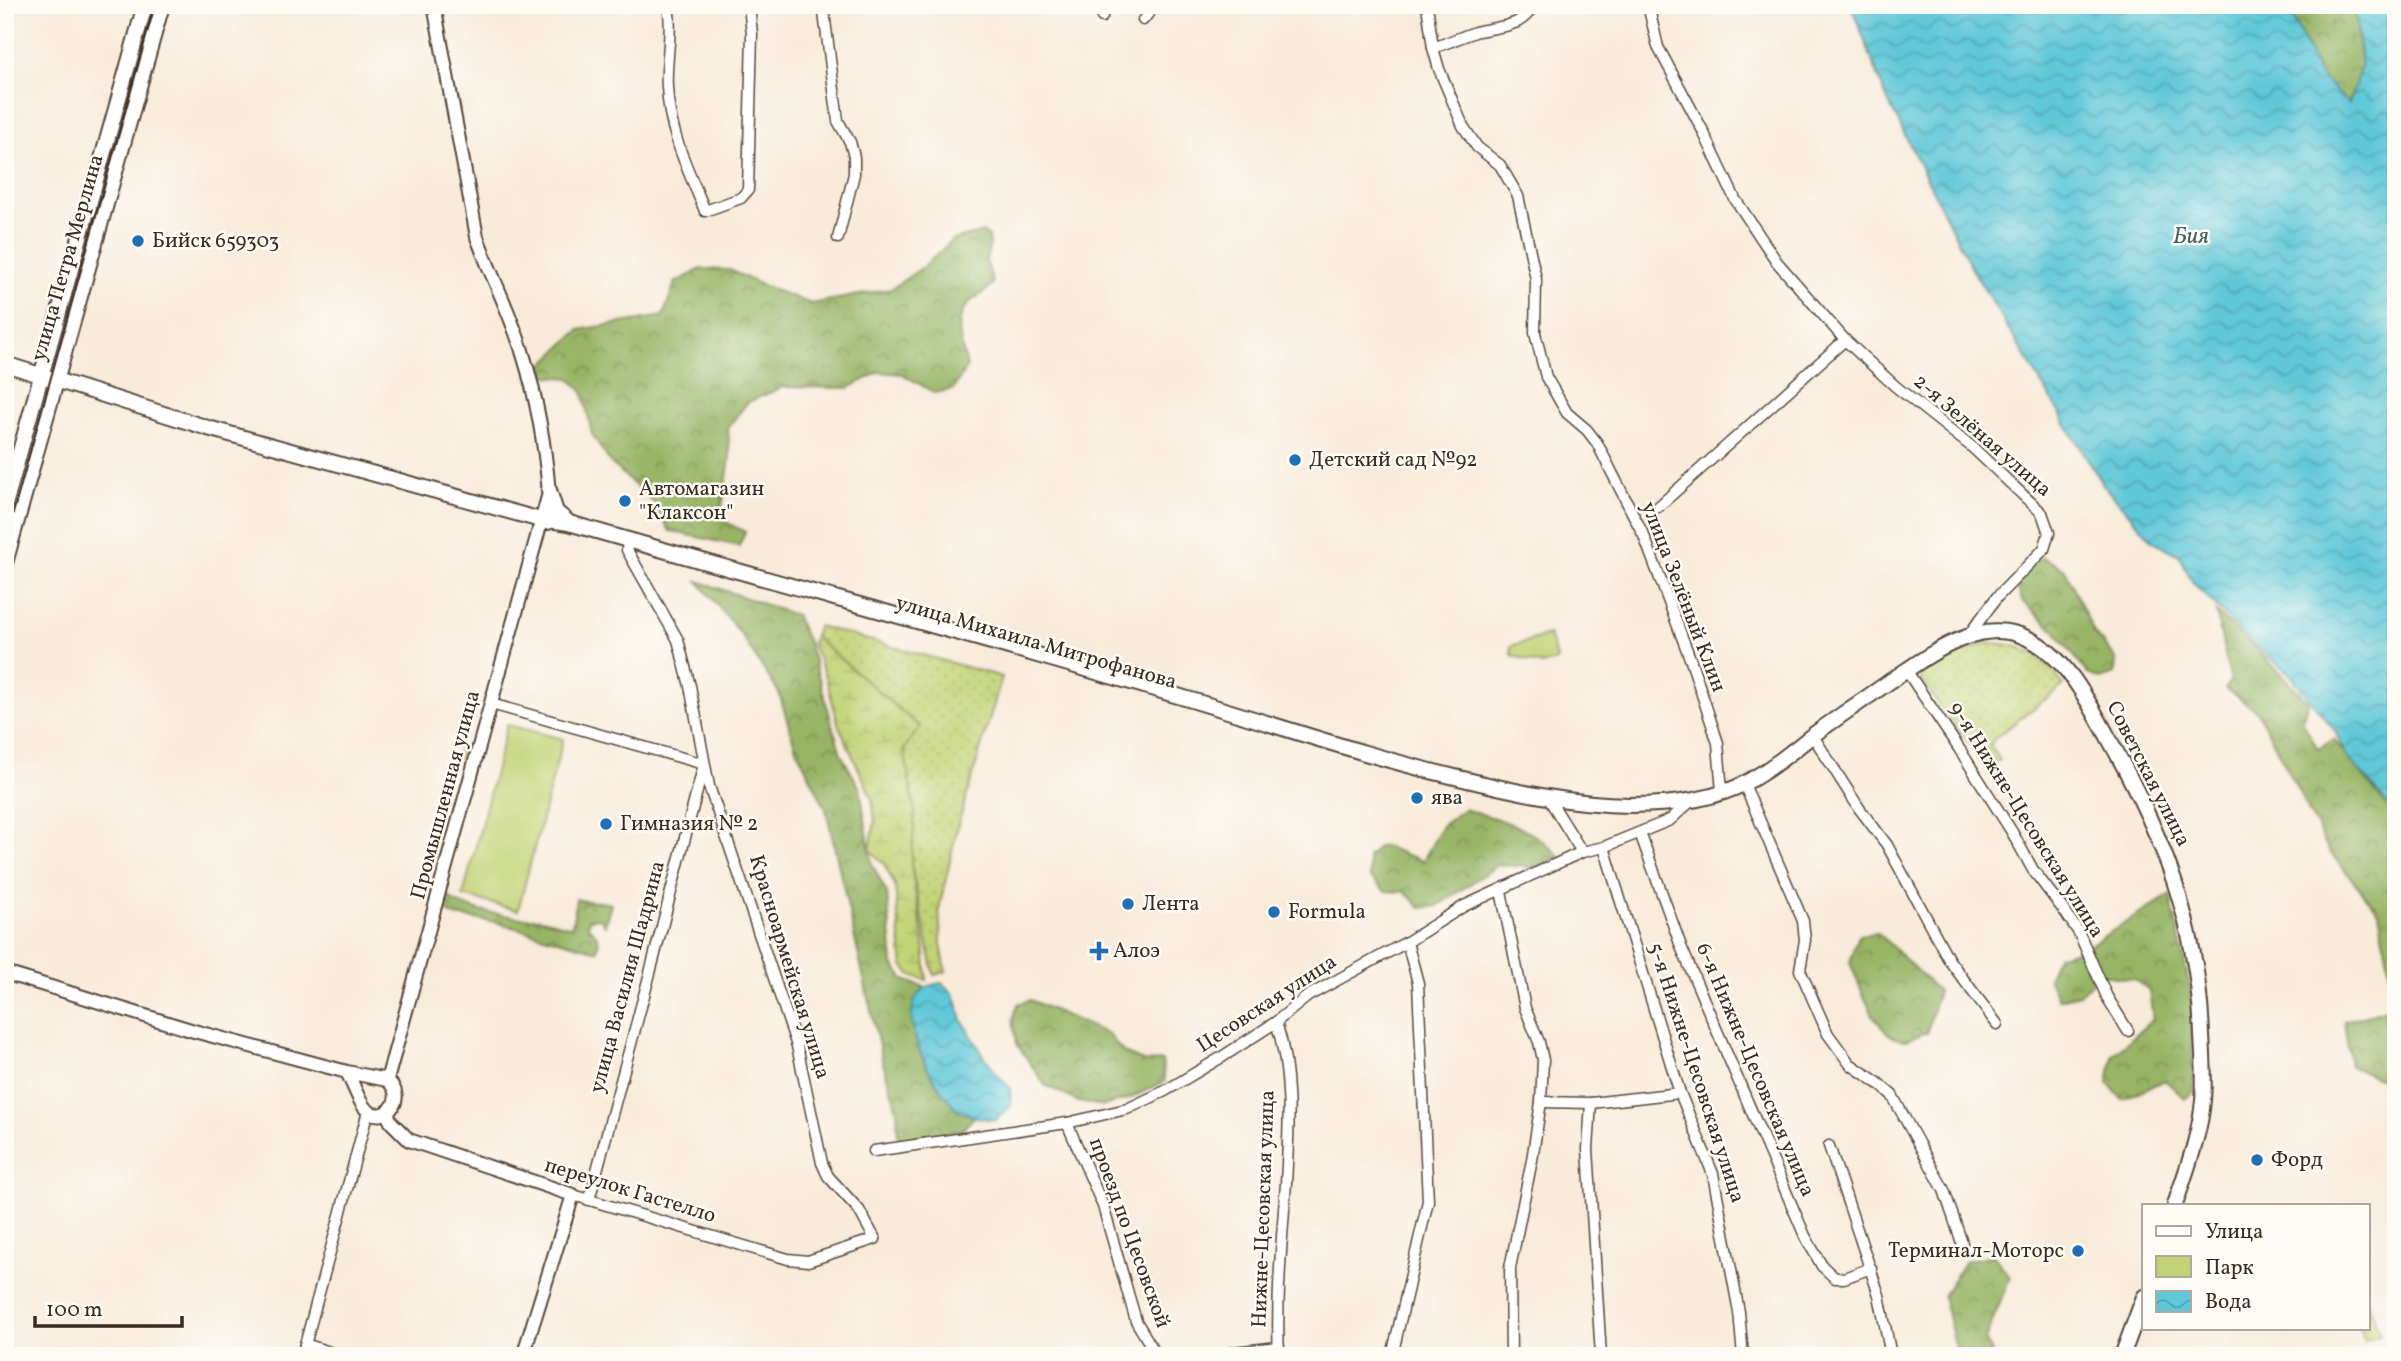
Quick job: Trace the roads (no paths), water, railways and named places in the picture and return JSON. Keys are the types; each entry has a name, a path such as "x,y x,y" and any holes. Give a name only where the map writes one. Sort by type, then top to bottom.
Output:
{"main road":[{"name":"улица Петра Мерлина","path":"5,563 50,374 145,5"},
{"name":"улица Петра Мерлина","path":"5,505 50,374 162,5"},
{"name":"улица Михаила Митрофанова","path":"5,358 50,374 189,414 287,449 881,617 1069,664 1370,755 1549,799 1630,805 1692,800 1722,792 1744,784 1780,761 1906,670"},
{"name":"улица Михаила Митрофанова","path":"5,364 50,374"},
{"path":"549,490 556,512 569,523"},
{"name":"улица Михаила Митрофанова","path":"541,519 569,523 627,544"},
{"name":"Советская улица","path":"1906,670 1968,636 2002,631 2015,633 2045,648 2074,680 2098,718 2151,817 2179,891 2189,931 2200,1000 2203,1103 2200,1122 2175,1204"},
{"path":"2122,1356 2142,1302"}],"street":[{"path":"434,5 477,237 523,352 543,432 549,490 541,519"},
{"path":"667,5 670,18 667,86 671,124 705,211 741,198 748,190 752,34 749,5"},
{"path":"823,5 838,121 850,142 854,157 854,174 838,238"},
{"path":"1102,17 1104,5"},
{"path":"1143,20 1155,5"},
{"name":"улица Зелёный Клин","path":"1427,5 1439,69 1470,138 1500,166 1518,195 1536,279 1535,333 1546,377 1567,413 1587,430 1597,443 1644,537 1691,661 1718,743 1722,792"},
{"path":"1433,48 1477,32 1515,23 1528,15 1533,5"},
{"name":"2-я Зелёная улица","path":"1648,5 1658,47 1735,199 1777,262 1846,340 1895,386 1972,447 2034,504 2048,525 2048,541 2044,549 1997,597 1968,636"},
{"path":"1658,508 1846,340"},
{"name":"Промышленная улица","path":"383,1079 491,704 541,519"},
{"name":"Красноармейская улица","path":"627,544 678,640 690,686 704,764 797,1046 822,1163 828,1176 859,1210 875,1239"},
{"name":"9-я Нижне-Цесовская улица","path":"1906,670 1975,773 2033,870 2079,933 2107,997 2128,1031"},
{"path":"491,704 704,764"},
{"path":"1813,736 1859,808 1887,845 1949,960 1997,1024"},
{"name":"улица Василия Шадрина","path":"589,1200 704,764"},
{"path":"1744,784 1803,921 1805,940 1800,962 1802,979 1828,1034 1855,1069 1892,1095 1944,1190 1962,1243"},
{"path":"1549,799 1582,852"},
{"name":"Цесовская улица","path":"874,1151 1066,1123 1127,1109 1165,1091 1276,1022 1308,996 1408,942 1464,906 1582,852 1604,847 1670,820 1692,800"},
{"name":"6-я Нижне-Цесовская улица","path":"1640,833 1682,949 1805,1236 1825,1271 1835,1278 1844,1278 1871,1268"},
{"name":"5-я Нижне-Цесовская улица","path":"1604,847 1680,1093 1704,1149 1718,1193 1739,1312 1743,1356"},
{"path":"1501,891 1525,1008 1542,1051 1541,1102 1510,1268 1511,1356"},
{"path":"1392,1356 1428,1201 1418,983 1408,942"},
{"path":"5,974 194,1031 383,1079 396,1093 396,1100 377,1113 302,1356"},
{"name":"Нижне-Цесовская улица","path":"1276,1022 1284,1046 1290,1109 1280,1262 1279,1352"},
{"path":"347,1072 360,1096 361,1104 377,1113"},
{"path":"360,1096 366,1083 383,1079"},
{"path":"1541,1102 1591,1102 1680,1093"},
{"path":"1591,1102 1588,1149 1601,1356"},
{"name":"переулок Гастелло","path":"377,1113 409,1140 573,1195 788,1259 808,1261 875,1239"},
{"name":"проезд по Цесовской","path":"1066,1123 1103,1206 1136,1321 1157,1356"},
{"path":"1829,1146 1879,1295 1891,1356"},
{"path":"523,1356 573,1195"},
{"path":"306,1344 341,1356"},
{"path":"1223,1356 1233,1352 1279,1352"}],"water":[{"name":"Бия","path":"1851,5 2287,5 2319,74 2349,104 2361,66 2355,5 2396,5 2396,813 2347,757 2335,731 2289,673 2253,644 2193,583 2179,555 2152,540 2102,483 1972,269 1887,99"},
{"path":"941,983 955,998 961,1018 980,1050 1010,1088 1011,1106 996,1120 969,1115 955,1107 936,1083 919,1049 913,1031 915,999 925,988"}],"tram line":[{"path":"5,542 155,5"}],"place":[{"name":"Бийск 659303","path":"138,241"},
{"name":"Детский сад №92","path":"1295,460"},
{"name":"Автомагазин \"Клаксон\"","path":"625,501"},
{"name":"ява","path":"1417,798"},
{"name":"Гимназия № 2","path":"606,824"},
{"name":"Лента","path":"1128,904"},
{"name":"Formula","path":"1274,912"},
{"name":"Алоэ","path":"1099,951"},
{"name":"Форд","path":"2257,1160"},
{"name":"Терминал-Моторс","path":"2078,1251"}]}
